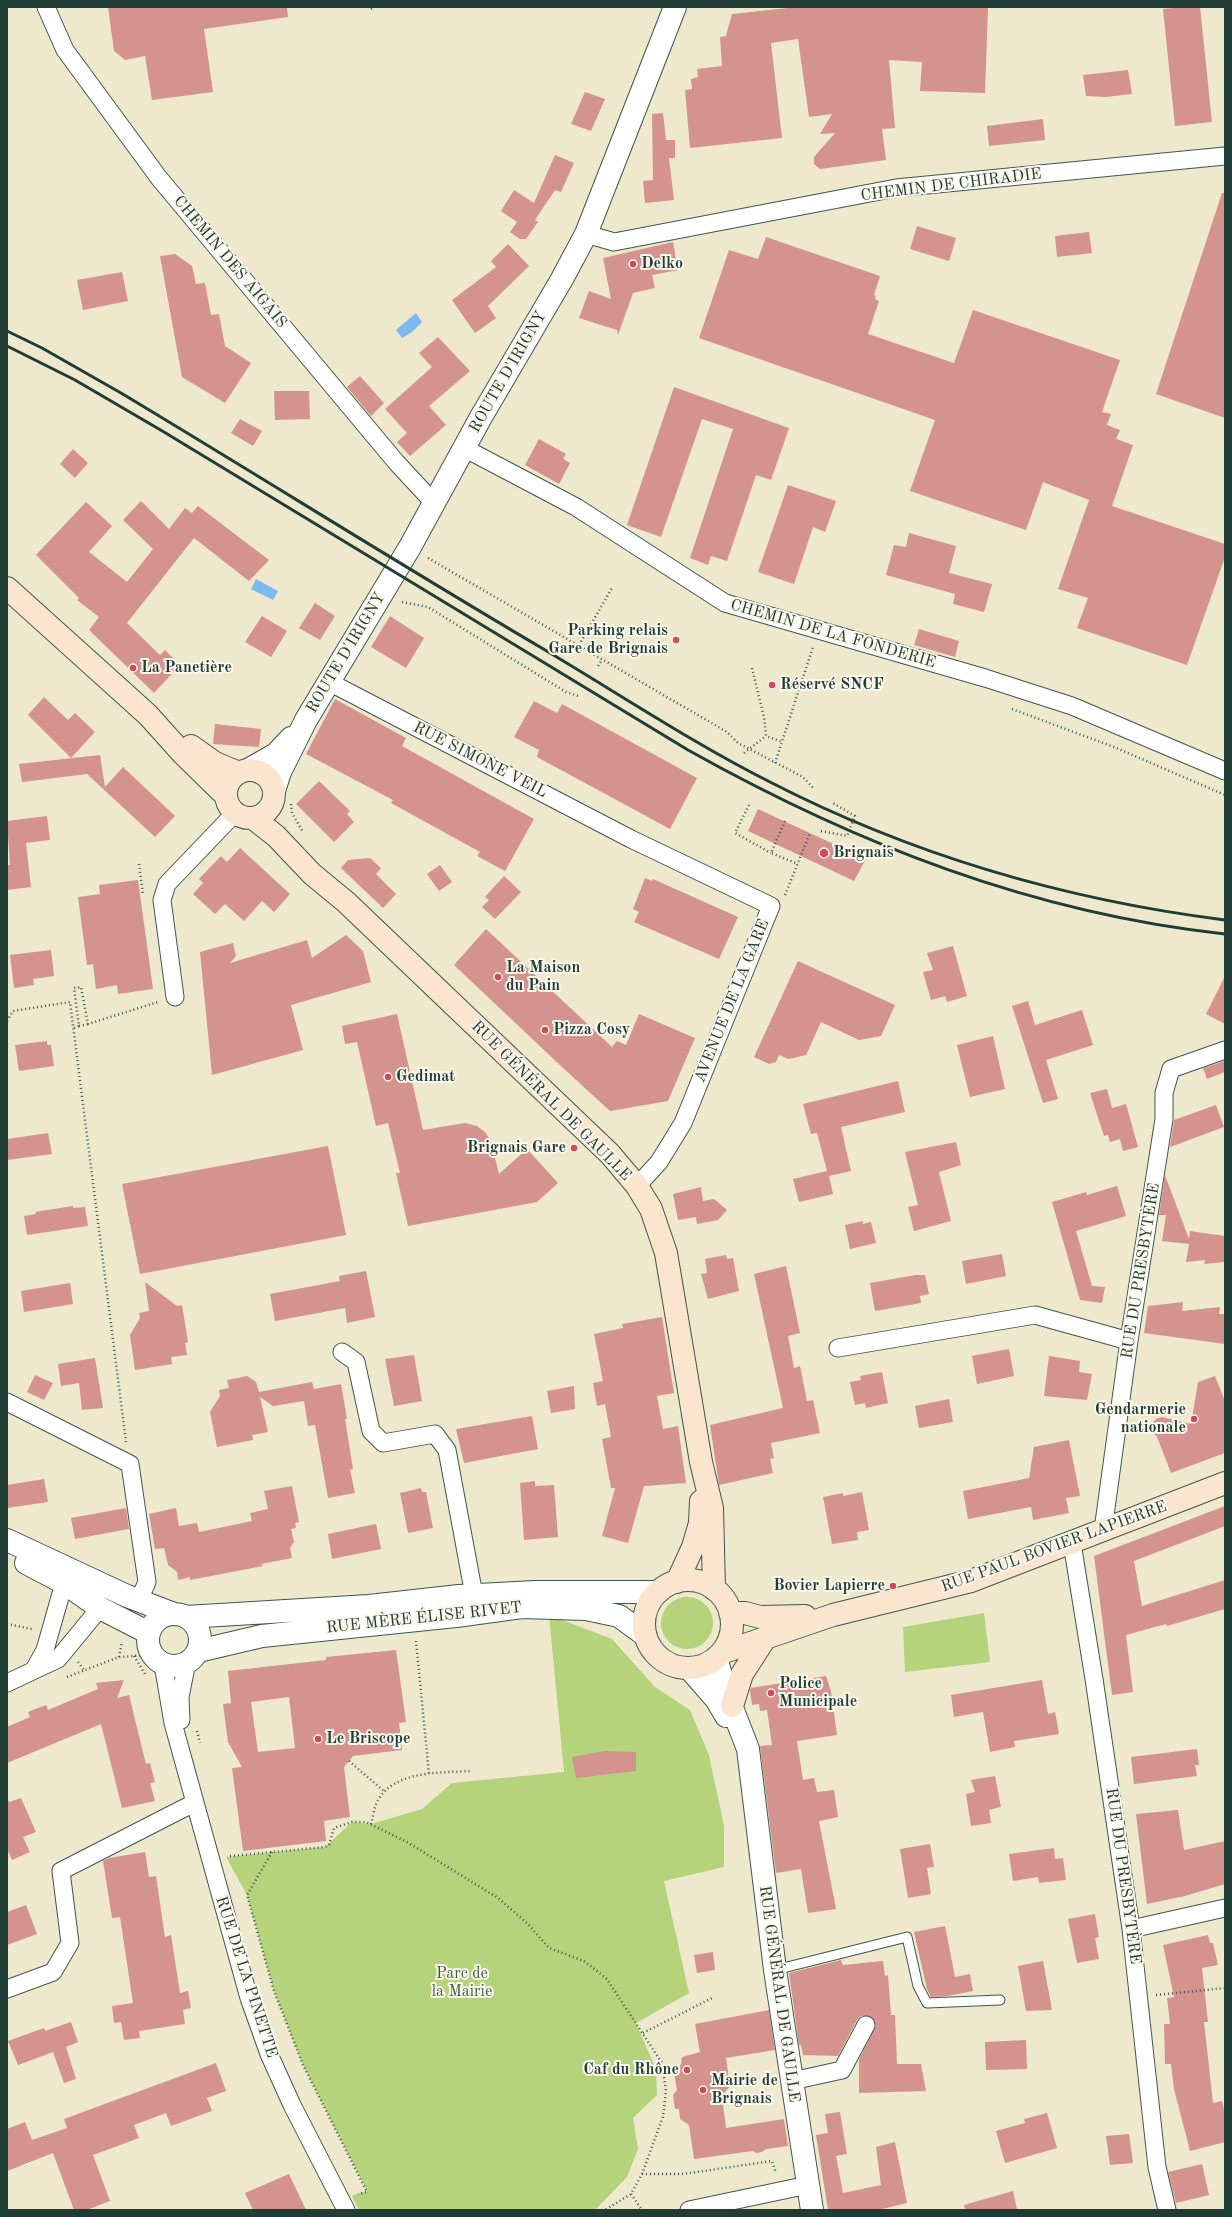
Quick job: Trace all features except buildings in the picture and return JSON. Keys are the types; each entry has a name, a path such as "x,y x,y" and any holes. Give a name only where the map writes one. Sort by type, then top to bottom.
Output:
{"main road":[{"name":"RUE GÉNÉRAL DE GAULLE","path":"7,588 148,715 183,754 238,809 276,836 312,874 346,902 610,1154 637,1186 651,1209 666,1253 701,1462 712,1508 714,1589"},
{"name":"RUE GÉNÉRAL DE GAULLE","path":"148,715 215,763 243,772"},
{"path":"243,772 262,773 272,784 274,795 266,812 238,809 229,782 243,772"},
{"name":"RUE GÉNÉRAL DE GAULLE","path":"274,795 278,815 285,829 346,902"},
{"name":"RUE GÉNÉRAL DE GAULLE","path":"676,1582 692,1547 700,1523 701,1462"},
{"name":"RUE PAUL BOVIER LAPIERRE","path":"833,1615 971,1581 1225,1483"},
{"path":"719,1655 728,1641 732,1627 730,1614 724,1600 714,1589 703,1583 690,1580 676,1582 658,1592 651,1601 646,1612 645,1634 651,1648 662,1659 675,1666 689,1668 699,1667 719,1655 764,1640 775,1633 833,1615"},
{"path":"730,1614 784,1617 833,1615"},
{"path":"732,1706 742,1674 764,1640"}],"street":[{"name":"CHEMIN DES AIGAIS","path":"46,7 65,50 159,178 396,462 434,503"},
{"name":"ROUTE D'IRIGNY","path":"274,795 280,772 306,720 410,547 464,448 562,279 586,234 675,7"},
{"name":"CHEMIN DE CHIRADIE","path":"586,234 614,242 896,188 1225,156"},
{"name":"CHEMIN DE LA FONDERIE","path":"464,448 576,507 725,603 986,678 1072,706 1225,771"},
{"name":"RUE SIMONE VEIL","path":"329,682 630,839"},
{"name":"ROUTE D'IRIGNY","path":"243,772 276,754 306,720"},
{"path":"175,997 162,900 167,884 238,809"},
{"name":"AVENUE DE LA GARE","path":"630,839 771,906 683,1124 659,1162 637,1186"},
{"name":"RUE DU PRESBYTÈRE","path":"1103,1530 1129,1341 1164,1119 1164,1093 1171,1069 1225,1050"},
{"path":"838,1348 1035,1315 1129,1341"},
{"name":"RUE MÈRE ÉLISE RIVET","path":"342,1352 356,1362 371,1431 383,1443 435,1434 447,1450 474,1595"},
{"path":"7,1402 130,1464 147,1582 133,1598 109,1596 82,1583 64,1583"},
{"name":"RUE MÈRE ÉLISE RIVET","path":"7,1540 133,1598 180,1616 369,1606 474,1595 536,1592 658,1592"},
{"name":"RUE DU PRESBYTÈRE","path":"1072,1542 1094,1678 1131,1929 1157,2167 1167,2210"},
{"path":"7,1554 64,1583 100,1608 149,1633"},
{"path":"35,1668 45,1650 64,1583"},
{"name":"RUE MÈRE ÉLISE RIVET","path":"193,1656 262,1636 522,1607 586,1609 619,1616 645,1634"},
{"path":"7,1683 35,1668 58,1659 100,1608"},
{"path":"180,1616 197,1628 200,1643 193,1656 179,1666 158,1659 149,1648 149,1633 159,1619 180,1616"},
{"name":"RUE GÉNÉRAL DE GAULLE","path":"719,1655 727,1695 748,1749 750,1777 774,1970 812,2210"},
{"name":"RUE DE LA PINETTE","path":"188,1780 180,1697 193,1656"},
{"name":"RUE DE LA PINETTE","path":"158,1659 194,1804 249,1998 269,2054 292,2105 349,2203"},
{"name":"RUE GÉNÉRAL DE GAULLE","path":"689,1668 716,1699 732,1726 750,1777"},
{"path":"7,1989 53,1972 70,1943 61,1871 194,1804"},
{"path":"1131,1929 1225,1908"},
{"path":"792,2081 842,2070 866,2025"},
{"path":"689,2210 808,2185"}],"lane":[{"path":"774,1970 907,1937 918,1986 927,2003 1000,2000"}],"path":[{"path":"410,547 727,732 738,743 803,777 814,789"},
{"path":"579,646 612,588"},
{"path":"380,597 428,607 566,692 578,696"},
{"path":"776,763 813,647"},
{"path":"598,666 602,660"},
{"path":"752,668 764,717 766,736"},
{"path":"766,736 783,742"},
{"path":"744,753 766,736"},
{"path":"821,831 847,836 855,816 833,803"},
{"path":"749,805 735,833 771,853 798,864"},
{"path":"771,853 785,821"},
{"path":"785,896 810,833"},
{"path":"79,1026 74,988 81,987 88,1024"},
{"path":"74,1028 175,997"},
{"path":"7,1021 13,1010 70,1002 130,1464"},
{"path":"415,1620 430,1774"},
{"path":"84,1670 119,1657 158,1659"},
{"path":"349,1760 385,1792"},
{"path":"371,1824 378,1801 390,1786 413,1776 471,1771"},
{"path":"209,1858 325,1847 329,1845 334,1828 352,1822 366,1822 436,1859 498,1898 528,1924 549,1948 584,1961 606,1978 662,2063 666,2091 663,2117 642,2174 631,2194 605,2210"},
{"path":"272,1852 248,1895 274,1991 303,2065 367,2192 349,2203"},
{"path":"1139,1997 1225,1988"},
{"path":"643,2033 712,1998"},
{"path":"642,2174 683,2174 772,2161 783,2190"},
{"path":"631,2194 642,2210"}],"green space":[{"path":"682,1597 692,1597 706,1604 713,1618 713,1628 706,1642 692,1649 682,1649 672,1645 665,1638 661,1628 661,1618 665,1608 672,1601"},
{"path":"984,1613 990,1662 905,1672 903,1627"},
{"name":"Parc de la Mairie","path":"549,1615 612,1639 655,1687 690,1710 709,1755 724,1826 724,1867 664,1881 689,1993 636,2023 656,2069 657,2095 633,2118 638,2149 627,2177 595,2210 359,2210 352,2196 367,2191 303,2065 274,1991 247,1895 226,1857 325,1847 352,1822 371,1824 422,1809 452,1783 564,1772"}],"water":[{"path":"416,313 422,322 412,332 402,338 396,330"},
{"path":"256,579 278,591 273,600 251,589"}],"railway":[{"path":"7,331 42,348 121,393 683,734 770,782 879,832 992,871 1049,887 1107,900 1225,920"},
{"path":"7,346 75,380 164,432 688,750 751,784 881,844 947,869 1015,891 1083,910 1153,924 1225,934"}],"place":[{"name":"Delko","path":"633,264"},
{"name":"Parking relais Gare de Brignais","path":"676,640"},
{"name":"La Panetière","path":"133,668"},
{"name":"Réservé SNCF","path":"772,685"},
{"name":"Brignais","path":"824,853"},
{"name":"La Maison du Pain","path":"498,977"},
{"name":"Pizza Cosy","path":"545,1030"},
{"name":"Gedimat","path":"388,1077"},
{"name":"Brignais Gare","path":"574,1148"},
{"name":"Gendarmerie nationale","path":"1194,1419"},
{"name":"Bovier Lapierre","path":"893,1586"},
{"name":"Police Municipale","path":"771,1693"},
{"name":"Le Briscope","path":"318,1739"},
{"name":"Caf du Rhône","path":"687,2070"},
{"name":"Mairie de Brignais","path":"703,2090"}]}
